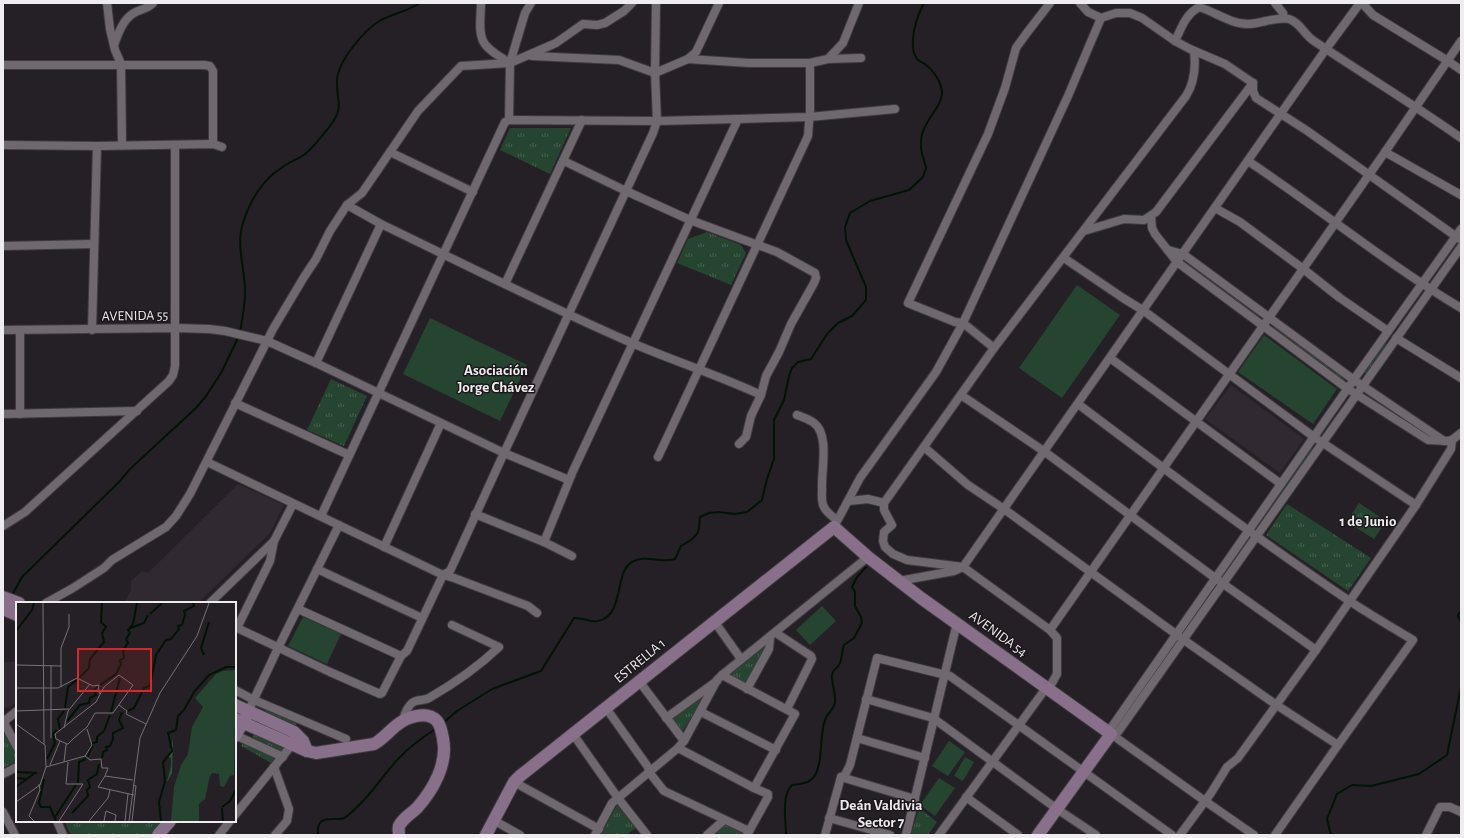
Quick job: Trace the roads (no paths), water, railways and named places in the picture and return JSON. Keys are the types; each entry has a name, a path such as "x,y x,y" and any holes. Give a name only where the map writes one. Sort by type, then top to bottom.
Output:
{"street":[{"path":"107,3 114,45 121,64 122,145"},
{"path":"114,45 119,32 128,18 132,14 153,3"},
{"path":"482,3 480,21 483,41 492,51 510,63"},
{"path":"509,120 510,63 524,12 531,3"},
{"path":"52,602 104,568 112,560 166,527 176,516 190,494 277,321 316,259 330,231 347,205 362,193 418,111 461,66 510,63 529,56 556,43 583,24 597,25 605,23 624,11 632,3"},
{"path":"293,504 274,541 270,561 236,627 278,648 380,694 401,656 407,651 442,575 450,571 657,121 655,73 656,3"},
{"path":"529,56 619,60 655,73 688,59 696,52 719,3"},
{"path":"828,59 843,43 859,3"},
{"path":"994,348 962,323 955,322 908,303 988,134 1005,88 1016,48 1050,3"},
{"path":"1080,3 1088,12 1102,18 1116,13 1130,13 1142,18 1175,41 1225,64 1253,83"},
{"path":"1275,3 1283,13 1284,18"},
{"path":"899,581 954,571 963,567 1144,311 1326,49 1361,3 1373,15 1461,70"},
{"path":"1175,41 1188,16 1196,5 1239,23 1248,24 1284,18 1298,23 1312,40 1461,138"},
{"path":"797,416 812,422 817,426 820,432 824,451 821,478 823,502 824,507 835,524 849,501 860,478 936,372 962,323 1068,96 1102,18"},
{"path":"1050,630 1334,222 1385,152 1461,40"},
{"path":"941,834 991,761 1046,688 1052,683 1057,674 1057,638 1050,630 963,567 907,560 888,551 885,547 883,536 884,532 892,525 884,510 884,503 994,348 1186,96 1193,78 1195,58 1194,51"},
{"path":"688,59 749,63 810,63 828,59 861,58"},
{"path":"658,457 808,136 810,63"},
{"path":"3,64 210,66 213,71 213,144"},
{"path":"1038,835 1111,734 1111,728 1388,331 1459,235 1368,175 1306,130 1280,115 1256,98 1253,91 1253,83"},
{"path":"1084,231 1124,219 1144,220 1156,212 1253,83"},
{"path":"320,516 505,122 509,120 657,121 809,117 894,109"},
{"path":"544,542 569,480 738,119"},
{"path":"506,284 582,120"},
{"path":"3,145 97,146 213,144 222,147"},
{"path":"3,526 25,512 137,411 169,381 173,375 175,366 176,328 175,145"},
{"path":"92,330 97,146"},
{"path":"390,152 473,192"},
{"path":"1385,152 1461,195"},
{"path":"564,161 690,220 776,252 815,273 816,278 791,324 780,352 766,376 761,395 751,416 746,437 739,444"},
{"path":"1248,161 1292,190 1334,222 1422,284 1461,308"},
{"path":"347,205 381,224 568,314 632,343 698,370 734,382 761,395"},
{"path":"1216,208 1240,222 1340,298 1388,331"},
{"path":"1151,216 1152,228 1155,234 1177,262 1348,389 1424,438 1433,441 1448,440 1461,433"},
{"path":"316,363 381,224"},
{"path":"3,246 94,244"},
{"path":"1111,734 1118,732 1461,247"},
{"path":"1168,250 1183,254 1362,386 1448,440 1451,449 1416,505 1316,650 1275,704 1238,758 1227,768 1180,835"},
{"path":"1064,258 1144,311 1314,437 1416,505"},
{"name":"AVENIDA 55","path":"3,330 176,328 220,330 267,342 316,363 504,452 569,480"},
{"path":"20,330 20,414"},
{"path":"1396,338 1461,378"},
{"path":"1110,358 1281,484"},
{"path":"961,396 1045,452 1316,650"},
{"path":"235,403 349,455"},
{"path":"1078,404 1256,537 1349,601 1413,640 1275,835"},
{"path":"3,414 137,411"},
{"path":"384,547 441,423"},
{"path":"924,447 968,485 1004,509 1184,640 1275,704 1338,744"},
{"path":"206,462 442,575 454,578 528,606 537,613"},
{"path":"849,501 868,499 884,503"},
{"path":"476,514 544,542 572,556"},
{"name":"AVENIDA 54","path":"835,524 868,557 899,581 1111,734"},
{"name":"ESTRELLA 1","path":"486,835 514,782 835,524"},
{"path":"236,733 242,718 254,700 338,525"},
{"path":"211,602 274,541"},
{"path":"666,718 720,678 868,557"},
{"path":"317,569 422,618"},
{"path":"3,597 16,602"},
{"path":"3,609 16,615"},
{"path":"298,609 401,656"},
{"path":"714,621 741,660"},
{"path":"906,835 957,623"},
{"path":"402,722 407,709 412,703 427,699 468,674 482,664 499,647 452,625"},
{"path":"747,689 769,649 773,635"},
{"path":"773,635 812,659 787,709"},
{"path":"825,835 841,777 845,775 850,765 877,658 950,676 1172,835"},
{"path":"720,678 747,689 795,714 754,788"},
{"path":"514,782 597,832 612,803 678,748 684,741 720,678"},
{"path":"639,681 684,741"},
{"path":"236,691 254,700 346,739"},
{"path":"866,699 933,718 1057,809 1096,835"},
{"path":"236,707 242,718 294,732 295,740 307,751 316,753 374,744 402,722 420,715 435,720 440,726 444,750 442,764 433,784 416,809 403,820 399,827 399,835"},
{"path":"606,708 648,767 649,772 664,791 748,833 768,797 766,793 678,748"},
{"path":"16,712 3,721 16,746"},
{"path":"701,712 776,750"},
{"path":"573,734 643,834"},
{"path":"1111,734 1254,835"},
{"path":"236,735 283,757"},
{"path":"857,738 925,758"},
{"path":"236,814 283,757 295,740"},
{"path":"3,774 16,768"},
{"path":"274,768 289,809 286,821 275,835"},
{"path":"841,777 915,799"},
{"path":"966,797 1018,835"},
{"path":"1426,835 1440,807 1450,807 1461,812"},
{"path":"3,812 15,835"},
{"path":"830,818 890,835"},
{"path":"493,820 520,835"},
{"path":"707,835 724,820"},
{"path":"57,822 63,835"},
{"path":"158,835 169,822"},
{"path":"219,835 229,822"}],"waterway":[{"path":"240,332 245,290 240,250 240,236 243,223 253,200 267,179 289,163 308,152 335,119 339,108 337,80 342,64 353,46 368,30 381,20 420,3"},
{"path":"443,723 457,711 492,689 541,671 574,618 598,621 606,617 612,611 616,603 626,567 632,562 642,559 675,559 681,546 697,534 700,517 709,513 719,512 735,514 747,512 762,500 774,459 774,420 784,400 792,368 798,362 811,359 827,334 838,323 852,316 866,300 866,287 846,240 845,227 850,213 870,201 909,190 923,177 926,168 921,149 922,135 924,128 939,103 942,92 940,84 934,73 925,64 917,59 914,53 914,31 924,3"},
{"path":"11,597 22,577 119,482 130,469 196,408 221,373 239,336"},
{"path":"786,835 786,795 792,785 808,782 816,774 820,759 823,726 835,702 832,673 840,663 844,645 854,638 862,623 861,617 855,606 855,592 852,587 857,577 866,567"},
{"path":"1461,611 1458,615 1461,622"},
{"path":"1331,835 1327,819 1337,794 1352,785 1371,786 1419,774 1447,755 1461,687"},
{"path":"318,835 320,823 326,819 340,819 349,815 362,803 402,755 416,742 437,728"}],"district":[{"name":"Asociación Jorge Chávez","path":"496,378"},
{"name":"1 de Junio","path":"1368,521"},
{"name":"Deán Valdivia Sector 7","path":"881,814"}]}
